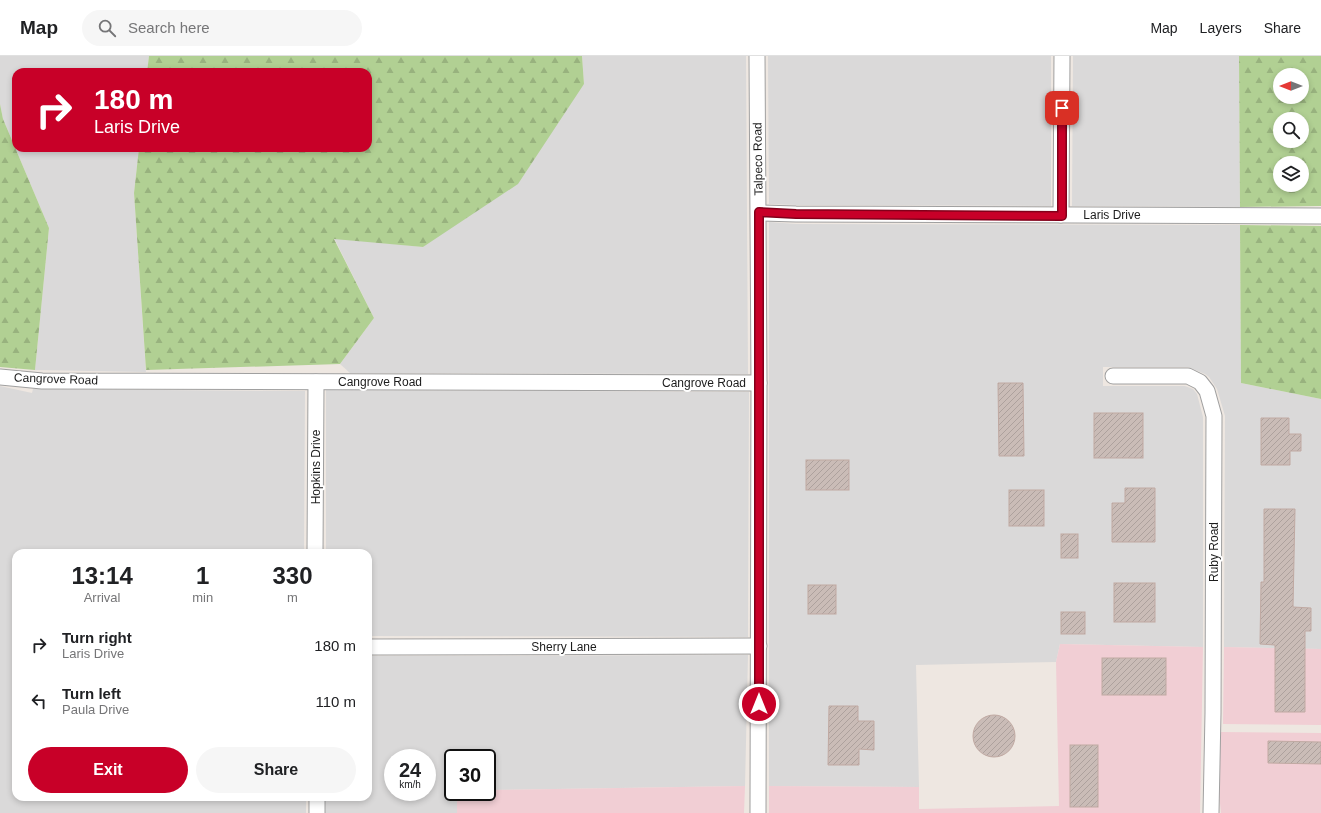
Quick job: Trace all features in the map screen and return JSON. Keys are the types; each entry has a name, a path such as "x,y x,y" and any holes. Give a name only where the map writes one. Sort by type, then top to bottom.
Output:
{"street":[{"name":"Talpeco Road","path":"757,56 757,166 759,212 758,813"},
{"path":"1062,56 1062,216"},
{"name":"Laris Drive","path":"759,212 796,214 1062,216 1321,216"},
{"name":"Cangrove Road","path":"0,376 42,380 759,384"},
{"name":"Ruby Road","path":"1113,376 1188,376 1200,382 1207,391 1214,416 1211,813"},
{"name":"Hopkins Drive","path":"315,549 316,382"},
{"name":"Sherry Lane","path":"372,646 759,646"},
{"path":"317,801 317,813"}],"shaded area":[{"path":"0,56 149,56 148,68 12,68 12,140 3,119 0,104"},
{"path":"582,56 746,56 748,374 350,373 340,364 374,318 334,238 423,247 584,84"},
{"path":"768,56 1051,56 1051,206 769,204"},
{"path":"1073,56 1239,56 1240,207 1072,206"},
{"path":"17,152 139,152 134,193 146,372 35,370 49,228"},
{"path":"769,222 796,224 1240,225 1241,383 1321,399 1321,649 1224,647 1225,416 1217,389 1209,377 1188,367 1103,367 1103,386 1185,386 1193,389 1197,394 1203,417 1203,647 1060,644 1056,662 916,665 919,787 769,786"},
{"path":"0,386 32,393 33,389 305,391 304,549 12,549 12,801 306,801 306,813 0,813"},
{"path":"326,390 749,392 748,637 372,636 372,549 326,549"},
{"path":"1060,644 1203,647 1200,813 769,813 769,786 919,787 919,809 1059,806 1056,662"},
{"path":"1224,647 1321,649 1321,725 1223,724"},
{"path":"748,655 745,786 496,790 496,749 444,749 444,801 457,801 457,813 322,813 321,801 372,801 372,656"},
{"path":"1220,732 1321,733 1321,813 1221,813 1219,794"},
{"path":"745,786 744,813 457,813 457,801 496,801 496,790"}],"green space":[{"path":"149,56 582,56 584,84 518,184 423,247 334,239 374,318 340,364 146,370 134,193 139,152 372,152 372,68 148,68"},
{"path":"1239,56 1321,56 1321,206 1240,207"},
{"path":"0,104 3,119 12,140 12,152 17,152 49,228 35,370 0,367"},
{"path":"1240,225 1321,226 1321,399 1241,383"}],"building":[{"path":"998,383 1023,383 1024,456 999,456"},
{"path":"1094,413 1143,413 1143,458 1094,458"},
{"path":"1261,418 1289,418 1289,434 1301,434 1301,451 1290,451 1290,465 1261,465"},
{"path":"806,460 849,460 849,490 806,490"},
{"path":"1125,488 1155,488 1155,542 1112,542 1112,503 1125,503"},
{"path":"1009,490 1044,490 1044,526 1009,526"},
{"path":"1264,509 1295,509 1293,607 1311,608 1311,631 1305,631 1305,712 1275,712 1275,645 1260,644 1261,582 1264,582"},
{"path":"1061,534 1078,534 1078,558 1061,558"},
{"path":"1114,583 1155,583 1155,622 1114,622"},
{"path":"808,585 836,585 836,614 808,614"},
{"path":"1061,612 1085,612 1085,634 1061,634"},
{"path":"1102,658 1166,658 1166,695 1102,695"},
{"path":"829,706 858,706 858,721 874,721 874,750 859,749 859,765 828,765"},
{"path":"990,715 998,715 1006,718 1012,724 1015,736 1012,748 1006,754 998,757 990,757 982,754 976,748 973,740 973,732 976,724 982,718"},
{"path":"1268,741 1321,742 1321,764 1268,763"},
{"path":"1070,745 1098,745 1098,807 1070,807"}],"route":[{"path":"759,704 759,212 796,214 1062,216 1062,108"}]}
